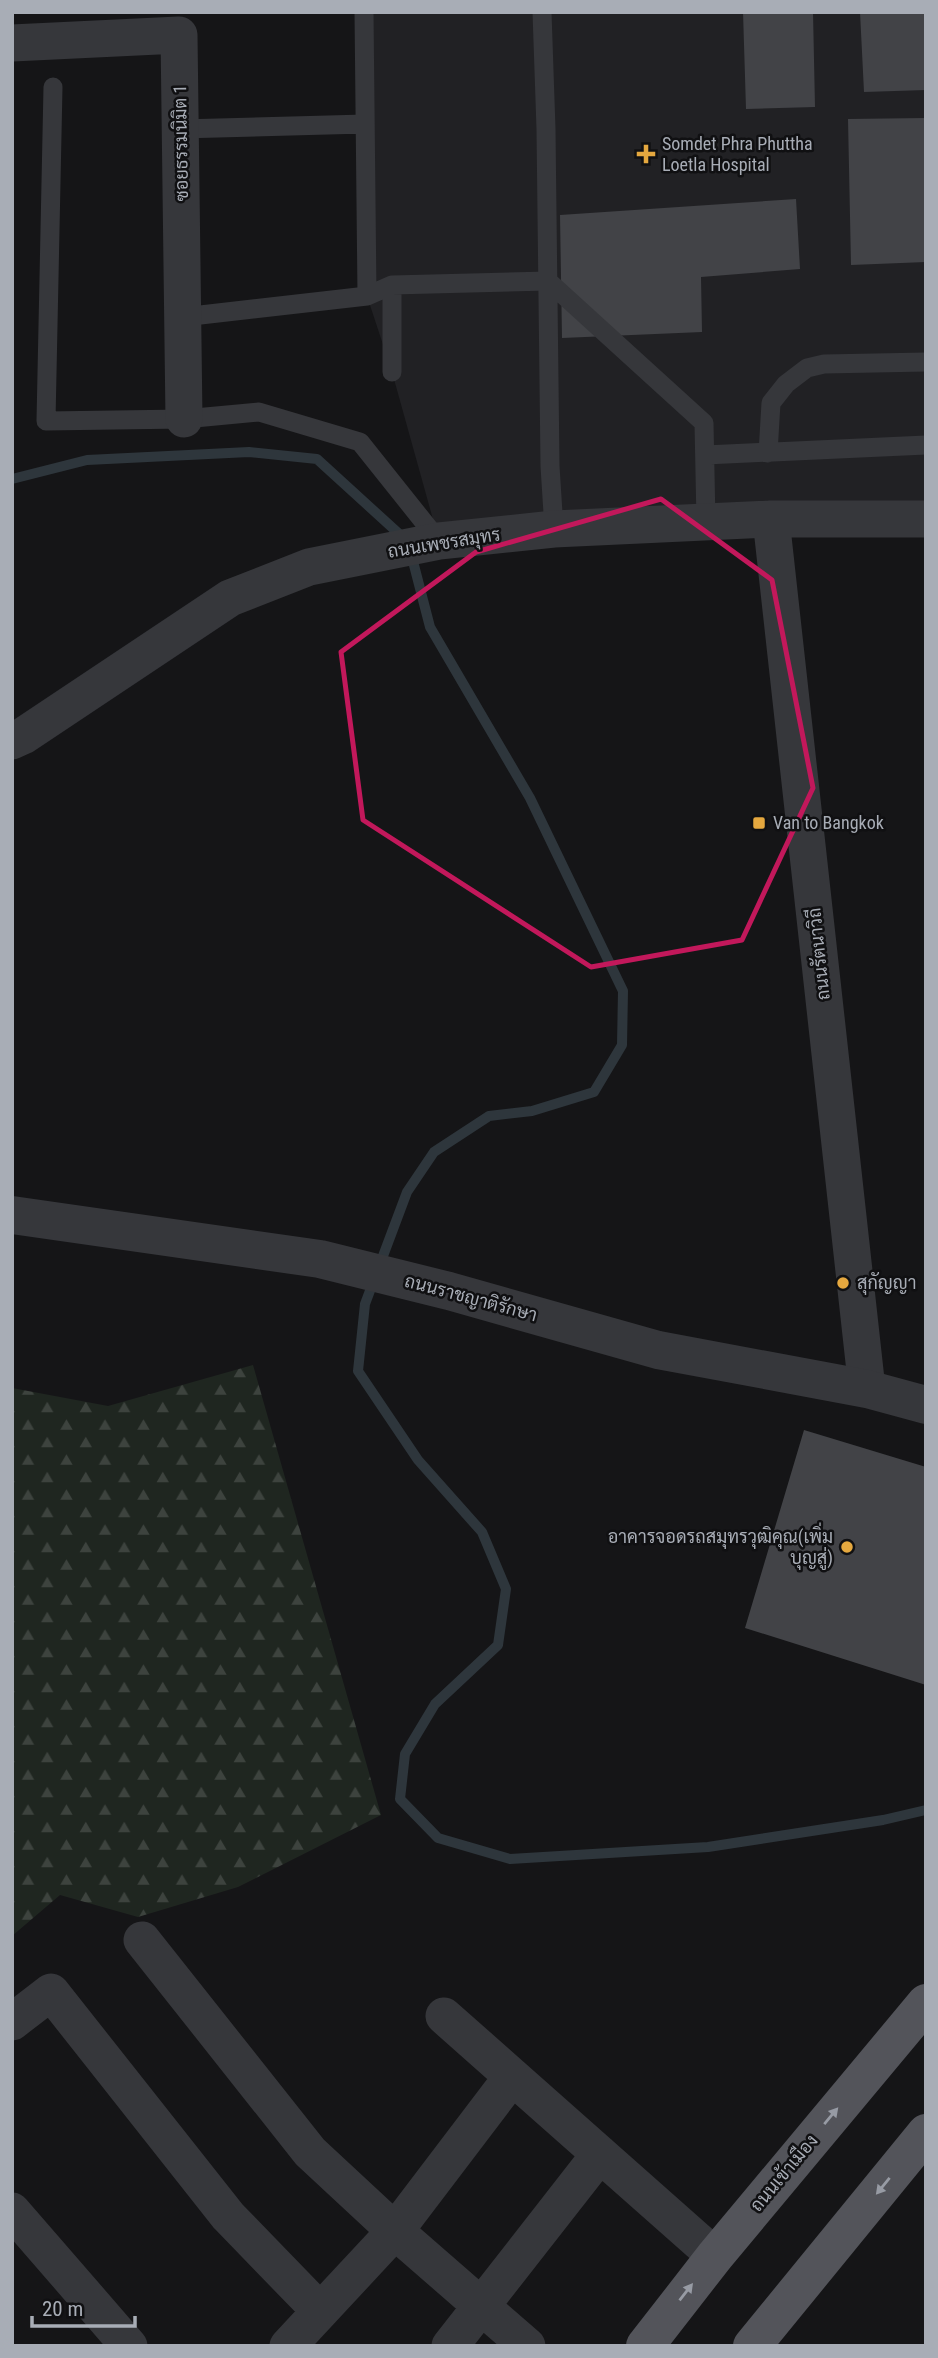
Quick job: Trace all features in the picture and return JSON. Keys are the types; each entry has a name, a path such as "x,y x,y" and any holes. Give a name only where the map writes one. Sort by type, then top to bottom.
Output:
{"main road":[{"name":"ถนนเข้าเมือง","path":"645,2346 715,2256 926,2003"},
{"path":"752,2346 926,2133"}],"street":[{"name":"ซอยธรรมนิมิต 1","path":"12,43 179,35 184,418"},
{"name":"ถนนเพชรสมุทร","path":"12,741 230,598 309,567 439,541 554,528 771,519 926,519"},
{"name":"ถนนรัตนาวิถี","path":"771,519 867,1389"},
{"name":"ถนนราชญาติรักษา","path":"12,1215 320,1259 449,1291 658,1350 867,1389 926,1405"},
{"path":"142,1940 310,2152 395,2231 527,2346"},
{"path":"12,2022 51,1992 228,2216 320,2311"},
{"path":"444,2016 715,2256"},
{"path":"288,2346 395,2231 512,2077"},
{"path":"450,2346 600,2154"},
{"path":"12,2211 129,2346"}],"lane":[{"path":"364,12 367,296"},
{"path":"542,12 550,466 554,528"},
{"path":"53,87 46,421 184,418 259,412 360,442 439,541"},
{"path":"180,129 365,124"},
{"path":"183,317 367,296 392,285 548,281 704,423 706,522"},
{"path":"392,285 392,372"},
{"path":"768,453 771,403 786,384 807,368 824,364 926,362"},
{"path":"705,455 926,445"}],"highlighted area":[{"path":"661,499 772,580 813,788 742,940 591,967 363,820 341,652 476,552"}],"shaded area":[{"name":"Somdet Phra Phuttha Loetla Hospital","path":"364,12 926,12 926,524 439,541 392,372 367,296"}],"green space":[{"path":"253,1365 381,1815 238,1887 138,1917 60,1895 12,1936 12,1388 108,1406"}],"building":[{"path":"743,12 813,12 815,107 746,109"},
{"path":"860,12 926,12 926,90 864,92"},
{"path":"926,118 926,262 851,265 848,119"},
{"path":"796,199 800,269 701,277 702,332 562,338 560,215"},
{"name":"อาคารจอดรถสมุทรวุฒิคุณ(เพิ่ม บุญสู่)","path":"804,1430 926,1467 926,1685 745,1628"}],"waterway":[{"path":"12,479 87,460 249,452 317,459 408,542 430,627 530,798 623,991 622,1045 594,1092 532,1111 489,1116 434,1152 407,1192 365,1304 358,1371 418,1460 482,1532 506,1589 498,1645 435,1704 405,1754 400,1799 438,1838 510,1859 708,1847 883,1820 926,1810"}],"place":[{"name":"Somdet Phra Phuttha Loetla Hospital","path":"646,154"},
{"name":"Van to Bangkok","path":"759,823"},
{"name":"สุกัญญา","path":"843,1283"},
{"name":"อาคารจอดรถสมุทรวุฒิคุณ(เพิ่ม บุญสู่)","path":"847,1547"}]}
